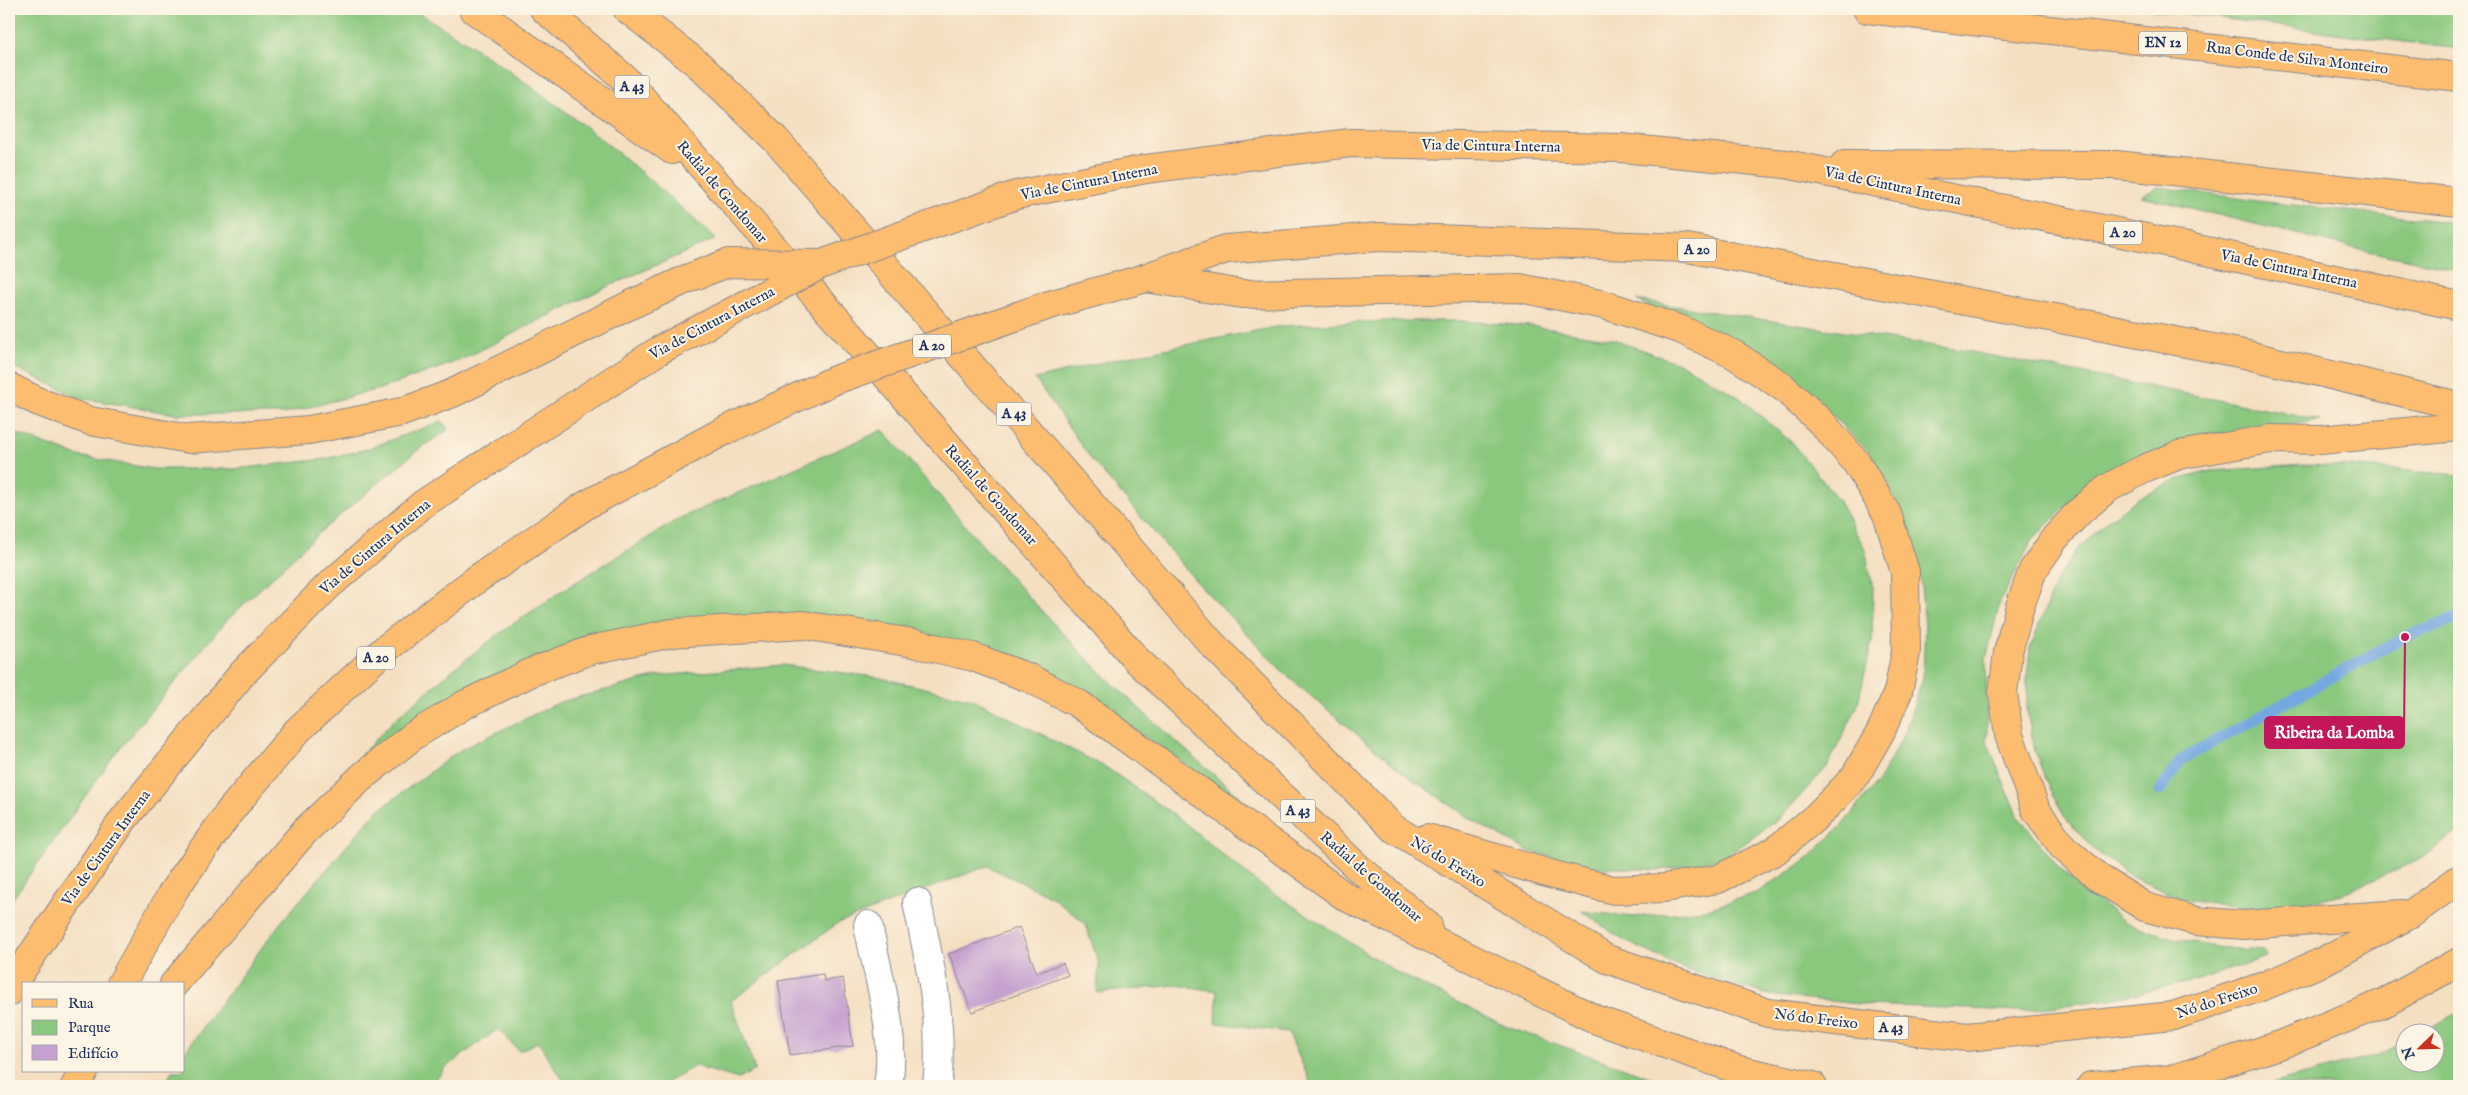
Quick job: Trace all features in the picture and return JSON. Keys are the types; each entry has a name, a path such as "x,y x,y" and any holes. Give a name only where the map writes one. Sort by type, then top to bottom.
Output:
{"main road":[{"path":"473,9 709,177"},
{"name":"Radial de Gondomar","path":"544,9 624,78 709,177 1138,660 1355,865 1464,956"},
{"name":"A 43","path":"627,9 699,65 776,140 1212,644 1393,828"},
{"name":"Rua Conde de Silva Monteiro","path":"1866,9 1985,15 2459,77"},
{"name":"Via de Cintura Interna","path":"9,992 17,977 123,820 242,674 327,587 423,504 658,351 822,264 1016,196 1146,169 1350,143 1620,148 1786,164 2151,239 2459,306"},
{"path":"1786,164 2116,164 2459,202"},
{"name":"A 20","path":"122,982 174,890 230,811 297,731 384,650 477,579 586,505 724,431 836,380 1049,305 1146,278 1226,249 1379,237 1687,248 2244,354 2459,406"},
{"path":"9,387 39,402 90,421 189,439 309,430 402,412 453,394 628,306 689,278 728,263 822,264"},
{"path":"1146,278 1242,294 1520,288 1605,305 1682,330 1735,354 1783,387 1822,423 1856,462 1887,514 1904,572 1906,652 1898,692 1881,731 1854,778 1818,816 1775,851 1718,879 1664,888 1614,890 1554,875 1393,828"},
{"path":"2411,914 2243,925 2196,921 2145,907 2099,878 2064,847 2036,810 2009,735 2003,694 2008,652 2020,606 2033,570 2078,512 2108,488 2144,469 2179,455 2219,447 2270,439 2320,440 2459,427"},
{"path":"176,982 305,830 363,776 413,736 464,705 532,672 591,650 672,633 803,625 913,644 973,657 1029,678 1079,704 1346,898 1464,956"},
{"name":"Nó do Freixo","path":"1393,828 1607,959 1768,1013 1967,1036 2173,1016 2261,987 2318,964 2411,914"},
{"name":"A 43","path":"2411,914 2459,879"},
{"name":"A 43","path":"1464,956 1597,1020 1739,1070 1813,1086"},
{"path":"2091,1086 2172,1078 2277,1046 2386,1002 2459,962"},
{"path":"75,1086 83,1072"}],"street":[{"path":"918,902 934,982 939,1056 938,1086"},
{"path":"868,925 887,1020 890,1060 888,1086"}],"green space":[{"path":"9,9 412,9 542,94 629,162 716,239 600,290 461,360 383,388 283,414 175,414 80,398 9,365"},
{"path":"2148,9 2459,9 2459,49 2444,47"},
{"path":"2159,187 2265,202 2459,223 2459,270 2353,248 2141,196"},
{"path":"1636,300 1967,351 2321,420 2237,434 2151,453 2087,486 2033,539 2000,602 1986,659 1987,741 2017,815 2063,872 2125,922 2168,937 2215,947 2264,951 2266,957 2195,981 2116,998 2021,1011 1868,1005 1768,995 1687,970 1623,940 1581,911 1633,917 1705,910 1758,892 1808,859 1844,823 1879,780 1904,734 1923,677 1925,624 1919,569 1903,513 1870,453 1809,393 1745,349"},
{"path":"1386,321 1461,321 1531,326 1613,339 1686,366 1739,397 1791,442 1837,498 1865,549 1873,588 1872,642 1857,707 1827,767 1780,818 1724,858 1660,870 1593,867 1530,852 1477,823 1406,775 1287,676 1196,581 1091,459 1035,379 1124,357 1281,326"},
{"path":"442,421 448,430 420,448 320,532 226,621 115,754 9,904 9,431 78,456 154,469 235,469 325,459 367,449"},
{"path":"883,430 1004,569 1079,650 1146,715 1264,818 1062,680 785,615 475,686 345,772 395,719 451,671 500,633 560,592 680,518"},
{"path":"2305,465 2362,467 2459,475 2459,831 2419,860 2341,894 2274,911 2185,900 2132,877 2093,849 2064,816 2045,778 2035,751 2027,712 2027,677 2030,648 2056,581 2076,551 2102,525 2137,499 2176,480 2210,471"},
{"path":"782,665 876,677 973,699 1107,768 1180,819 1256,882 1396,972 1505,1026 1675,1086 1312,1086 1288,1032 1216,1023 1217,991 1176,985 1097,993 1099,964 1085,923 1052,897 987,866 838,923 731,1001 755,1070 738,1079 695,1066 661,1086 567,1086 538,1042 519,1051 498,1029 446,1067 431,1086 164,1086 171,1072 185,1072 185,1052 277,927 376,812 460,750 560,702 658,676"},
{"path":"2459,1012 2459,1086 2264,1086 2376,1056 2396,1046 2396,1072 2446,1072 2446,1022 2440,1022"}],"building":[{"path":"1019,927 1037,973 1063,963 1068,975 972,1012 949,954"},
{"path":"823,974 824,981 843,978 853,1046 790,1055 778,981"}],"waterway":[{"path":"2160,791 2181,760 2405,637 2459,617"}],"place":[{"name":"Ribeira da Lomba","path":"2405,637"}]}
